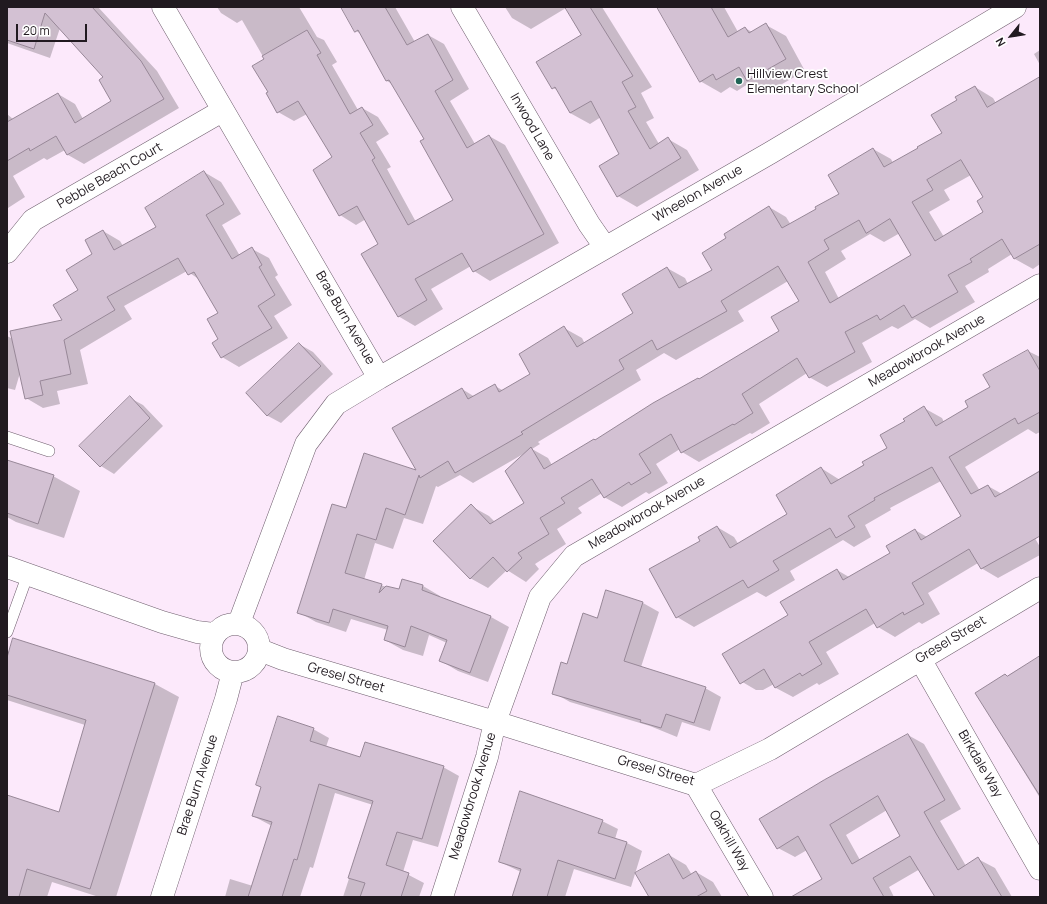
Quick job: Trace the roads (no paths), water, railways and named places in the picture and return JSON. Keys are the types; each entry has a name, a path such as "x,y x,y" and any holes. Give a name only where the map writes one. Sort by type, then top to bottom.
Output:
{"street":[{"name":"Brae Burn Avenue","path":"163,7 222,111 379,378 336,404 306,444 239,623"},
{"name":"Inwood Lane","path":"462,7 589,224 605,247"},
{"name":"Wheelon Avenue","path":"379,378 770,153 1015,7"},
{"name":"Pebble Beach Court","path":"7,252 33,220 222,111"},
{"name":"Meadowbrook Avenue","path":"442,897 487,757 495,722 540,597 574,556 1040,285"},
{"path":"7,567 162,622 197,632 214,634"},
{"name":"Gresel Street","path":"260,650 283,659 495,722 696,786 770,749 1040,588"},
{"path":"239,623 248,626 254,633 258,640 260,650 251,667 246,670 233,672 221,668 213,658 211,646 214,634 225,625 239,623"},
{"name":"Birkdale Way","path":"920,659 1040,869"},
{"name":"Brae Burn Avenue","path":"162,897 226,699 233,672"},
{"name":"Oakhill Way","path":"696,786 762,897"}],"lane":[{"path":"7,437 49,451"},
{"path":"7,632 28,574"}],"place":[{"name":"Hillview Crest Elementary School","path":"739,81"}]}
